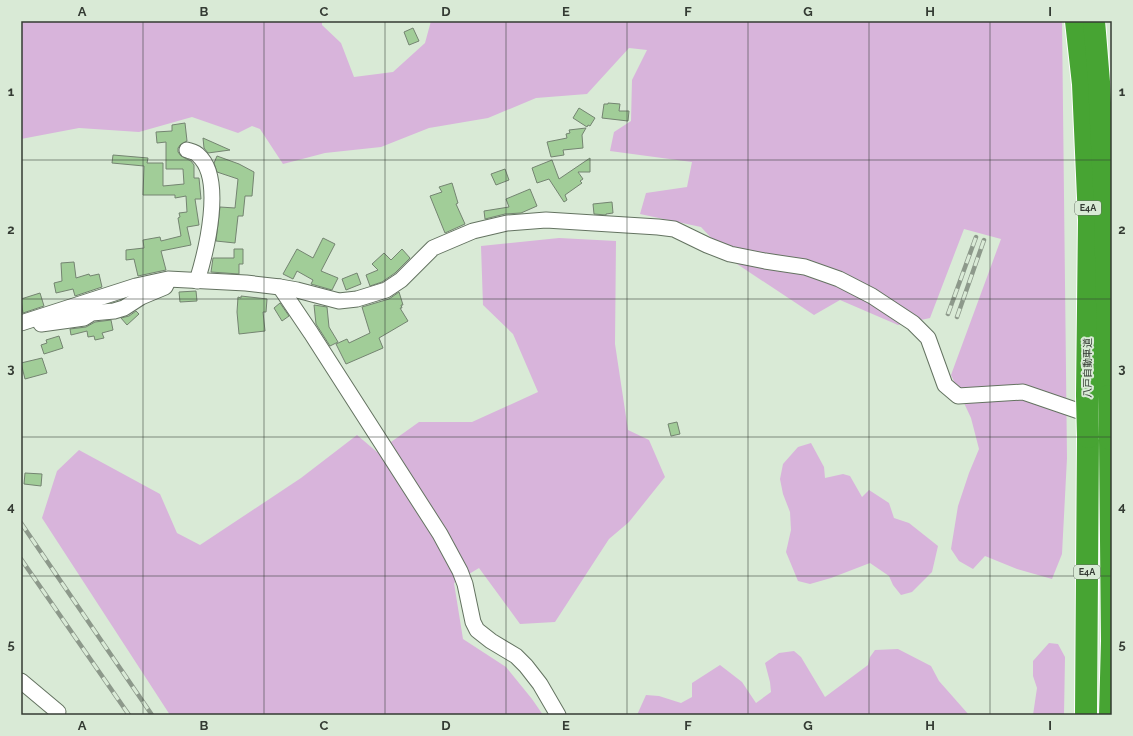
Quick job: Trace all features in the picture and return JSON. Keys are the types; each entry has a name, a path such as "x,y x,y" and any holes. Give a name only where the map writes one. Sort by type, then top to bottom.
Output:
{"highway":[{"name":"八戸自動車道","path":"1076,21 1083,84 1089,220 1086,715"},
{"name":"八戸自動車道","path":"1094,21 1105,208 1111,431 1112,641 1110,715"}],"street":[{"path":"187,150 198,154 205,164 210,176 212,190 209,236 204,260 197,281"},
{"path":"24,323 136,286 168,279 246,283 280,287 339,301 357,298 386,290 396,284 433,248 473,232 507,223 546,220 674,229 730,254 805,267 839,279 872,296 913,323 928,338 945,385 958,396 1023,392 1111,431"},
{"path":"280,287 440,534 460,571 465,584 473,622 477,630 491,641 516,656 526,666 540,684 558,715"},
{"path":"21,681 58,712"}],"shaded area":[{"path":"21,21 322,21 322,25 341,43 354,77 393,72 425,43 431,21 1062,21 1067,458 1062,554 1052,579 1017,569 985,556 973,569 959,561 951,549 958,506 979,449 971,418 951,375 1001,239 964,229 930,318 898,325 840,300 814,315 734,262 701,227 640,214 646,193 687,187 692,162 610,151 614,132 631,121 632,80 647,50 629,48 587,94 536,98 488,118 429,128 381,147 325,153 283,164 260,129 252,126 238,133 192,117 139,132 79,128 21,139"},
{"path":"559,238 616,241 615,344 628,430 649,440 665,477 629,522 609,539 555,622 520,624 479,568 454,583 463,639 506,667 543,715 170,715 42,518 57,471 79,450 160,494 177,533 200,545 301,478 357,435 377,452 419,422 472,422 538,392 513,334 483,305 481,246"},
{"path":"811,443 824,467 825,478 843,474 850,476 862,497 869,490 889,503 894,518 909,523 938,546 932,572 912,592 901,595 893,585 889,576 870,563 831,578 810,584 798,581 786,552 791,530 790,512 783,494 780,479 783,464 798,447"},
{"path":"1049,643 1058,644 1065,657 1064,715 1033,715 1037,688 1033,676 1033,661"},
{"path":"898,649 931,666 939,681 969,715 637,715 646,695 659,696 681,703 692,697 692,683 720,665 742,682 756,703 771,692 765,663 779,653 794,651 801,657 825,697 868,665 870,657 875,650"}],"building":[{"path":"413,28 419,41 409,45 404,32"},
{"path":"604,104 620,104 619,111 629,111 628,121 602,118"},
{"path":"579,108 595,118 590,126 588,125 587,127 573,118"},
{"path":"185,123 187,141 181,144 178,148 178,152 181,156 191,161 194,165 194,178 199,178 201,199 195,199 199,225 187,227 191,245 161,251 166,270 138,276 134,259 126,260 126,250 144,248 143,240 160,237 161,241 181,236 178,218 180,217 179,213 187,212 186,196 175,198 175,195 143,195 144,166 112,163 113,155 148,158 147,163 163,163 163,186 184,184 183,169 166,169 166,142 157,143 156,132 172,131 172,125"},
{"path":"586,128 582,135 583,148 563,150 564,155 551,157 547,142 567,138 566,134 570,133 569,130"},
{"path":"203,138 230,150 208,153 204,148"},
{"path":"217,156 239,164 254,172 252,196 245,196 243,216 238,216 235,243 216,241 220,207 235,208 238,179 217,172 214,163"},
{"path":"590,158 590,172 578,172 583,179 580,181 582,183 565,195 567,200 564,202 549,179 537,183 532,168 552,160 559,179"},
{"path":"505,169 509,180 496,185 491,174"},
{"path":"452,183 458,203 456,204 465,224 445,233 430,196 442,192 439,187"},
{"path":"530,189 537,206 521,213 505,214 485,219 484,211 509,207 506,199"},
{"path":"612,202 613,213 606,215 594,214 593,204"},
{"path":"323,238 335,244 321,271 338,278 332,290 311,284 313,280 297,271 293,279 283,274 297,249 313,258"},
{"path":"234,249 243,249 243,264 239,264 239,274 211,272 213,258 234,258"},
{"path":"402,249 410,258 395,273 382,282 370,286 366,275 378,270 372,264 384,253 391,260"},
{"path":"74,262 76,278 89,274 90,276 99,274 102,287 75,296 73,289 56,293 54,283 62,281 61,263"},
{"path":"357,273 361,284 346,290 342,279"},
{"path":"196,291 197,301 180,302 179,292"},
{"path":"399,292 403,305 401,305 402,308 400,308 408,321 379,338 383,348 346,364 336,344 347,339 349,343 370,333 362,307 389,299"},
{"path":"40,293 44,306 23,313 21,299"},
{"path":"241,296 267,299 266,312 263,312 265,331 239,334 237,312 238,297 241,298"},
{"path":"280,303 289,316 282,321 274,308"},
{"path":"314,305 327,307 329,327 338,342 330,346 316,324"},
{"path":"136,311 139,314 127,325 121,318 129,316"},
{"path":"111,320 113,330 102,333 104,338 95,340 94,336 88,337 87,331 71,335 70,329 86,327 95,322"},
{"path":"59,336 63,348 44,354 41,345 47,343 46,340"},
{"path":"42,358 47,373 25,379 21,363"},
{"path":"677,422 680,434 671,436 668,424"},
{"path":"25,473 42,474 41,486 24,484"}],"railway":[{"path":"948,314 976,237"},
{"path":"957,317 984,240"},
{"path":"21,523 152,715"},
{"path":"21,559 129,715"}]}
